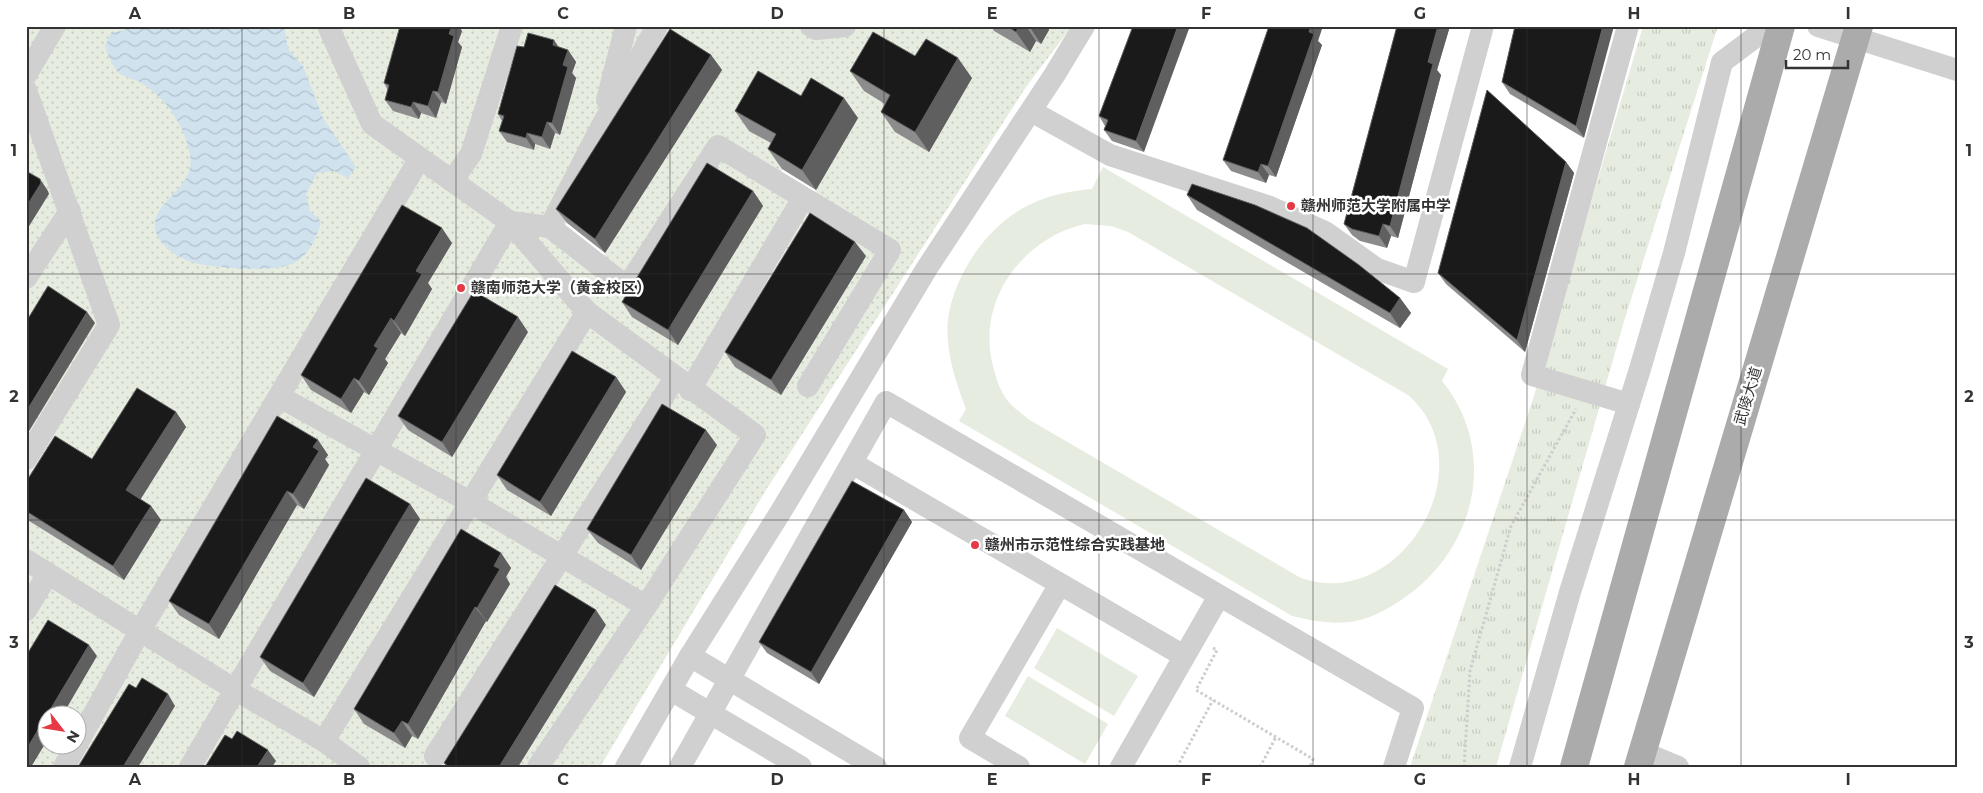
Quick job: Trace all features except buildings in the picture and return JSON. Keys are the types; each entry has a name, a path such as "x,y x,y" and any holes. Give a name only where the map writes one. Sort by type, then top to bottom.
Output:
{"main road":[{"path":"1574,767 1781,26"},
{"name":"武陵大道","path":"1640,759 1858,32"}],"street":[{"path":"26,74 55,26"},
{"path":"328,26 372,124 510,222 587,312 755,435 646,606 538,767"},
{"path":"452,181 471,154 512,26"},
{"path":"598,132 626,26"},
{"path":"550,227 598,132 657,26"},
{"path":"815,27 845,26"},
{"path":"626,767 690,656 780,513 927,268 1031,111 1084,26"},
{"path":"1031,111 1110,155 1270,207 1325,232 1376,269 1414,282 1483,26"},
{"path":"1628,26 1532,375 1629,404"},
{"path":"1520,767 1570,592 1674,253 1722,62 1770,26"},
{"path":"1818,26 1858,32 1957,70"},
{"path":"26,90 109,326 26,459"},
{"path":"510,222 550,227 627,287 718,146 890,250 808,386"},
{"path":"88,724 140,631 420,158"},
{"path":"434,756 561,555 683,384 803,198"},
{"path":"26,278 70,211"},
{"path":"190,767 234,689 377,451 510,222"},
{"path":"324,741 587,312"},
{"path":"280,397 470,502 646,606"},
{"path":"680,767 886,402 1413,708 1394,767"},
{"path":"852,463 1060,584 1190,647"},
{"path":"26,560 234,689 324,741 359,767"},
{"path":"26,610 48,574"},
{"path":"1019,767 970,738 1060,584"},
{"path":"1121,767 1219,596"},
{"path":"690,656 876,767"},
{"path":"671,690 802,767"},
{"path":"64,767 70,756"},
{"path":"1640,759 1678,767"}],"path":[{"path":"1464,767 1470,671 1511,526 1556,442 1587,392"},
{"path":"1190,647 1217,650 1196,690 1313,758 1310,767"},
{"path":"1177,767 1212,700"},
{"path":"1260,767 1276,737"}],"green space":[{"name":"赣南师范大学（黄金校区）","path":"26,26 997,26 994,31 1030,52 1036,41 1041,44 1049,31 1043,26 1072,26 1026,87 766,490 600,767 26,767","holes":["681,44 721,70 602,258 561,232","566,112 560,135 555,133 550,148 535,144","858,118 815,192 781,172 793,150"]},
{"path":"1643,26 1718,26 1625,318 1496,767 1410,767 1533,399"},
{"path":"1103,167 1448,369 1442,381 1460,408 1470,438 1474,468 1471,497 1463,526 1448,553 1429,577 1404,598 1382,612 1356,621 1316,621 1292,616 959,421 966,409 949,353 947,331 952,302 957,285 965,269 987,238 1014,214 1029,205 1052,196 1092,189","holes":["1085,224 1111,226 1128,232 1408,395 1430,424 1439,458 1436,493 1422,526 1400,554 1371,574 1338,583 1301,578 1028,419 1010,404 1002,392 996,377 989,339 992,316 999,294 1010,275 1025,257 1042,243 1063,231"]},
{"path":"1057,628 1138,676 1114,716 1034,668"},
{"path":"1028,676 1108,724 1085,764 1005,716"}],"water":[{"path":"128,26 284,26 288,49 303,66 323,118 356,167 348,178 334,171 317,173 306,194 310,211 321,221 311,247 296,262 280,267 268,268 242,268 195,263 169,250 158,237 155,226 157,215 162,206 186,179 190,168 190,155 179,124 160,97 143,84 119,73 110,60 105,46 111,33 125,30"}],"place":[{"name":"赣州师范大学附属中学","path":"1291,206"},
{"name":"赣南师范大学（黄金校区）","path":"461,288"},
{"name":"赣州市示范性综合实践基地","path":"975,545"}]}
